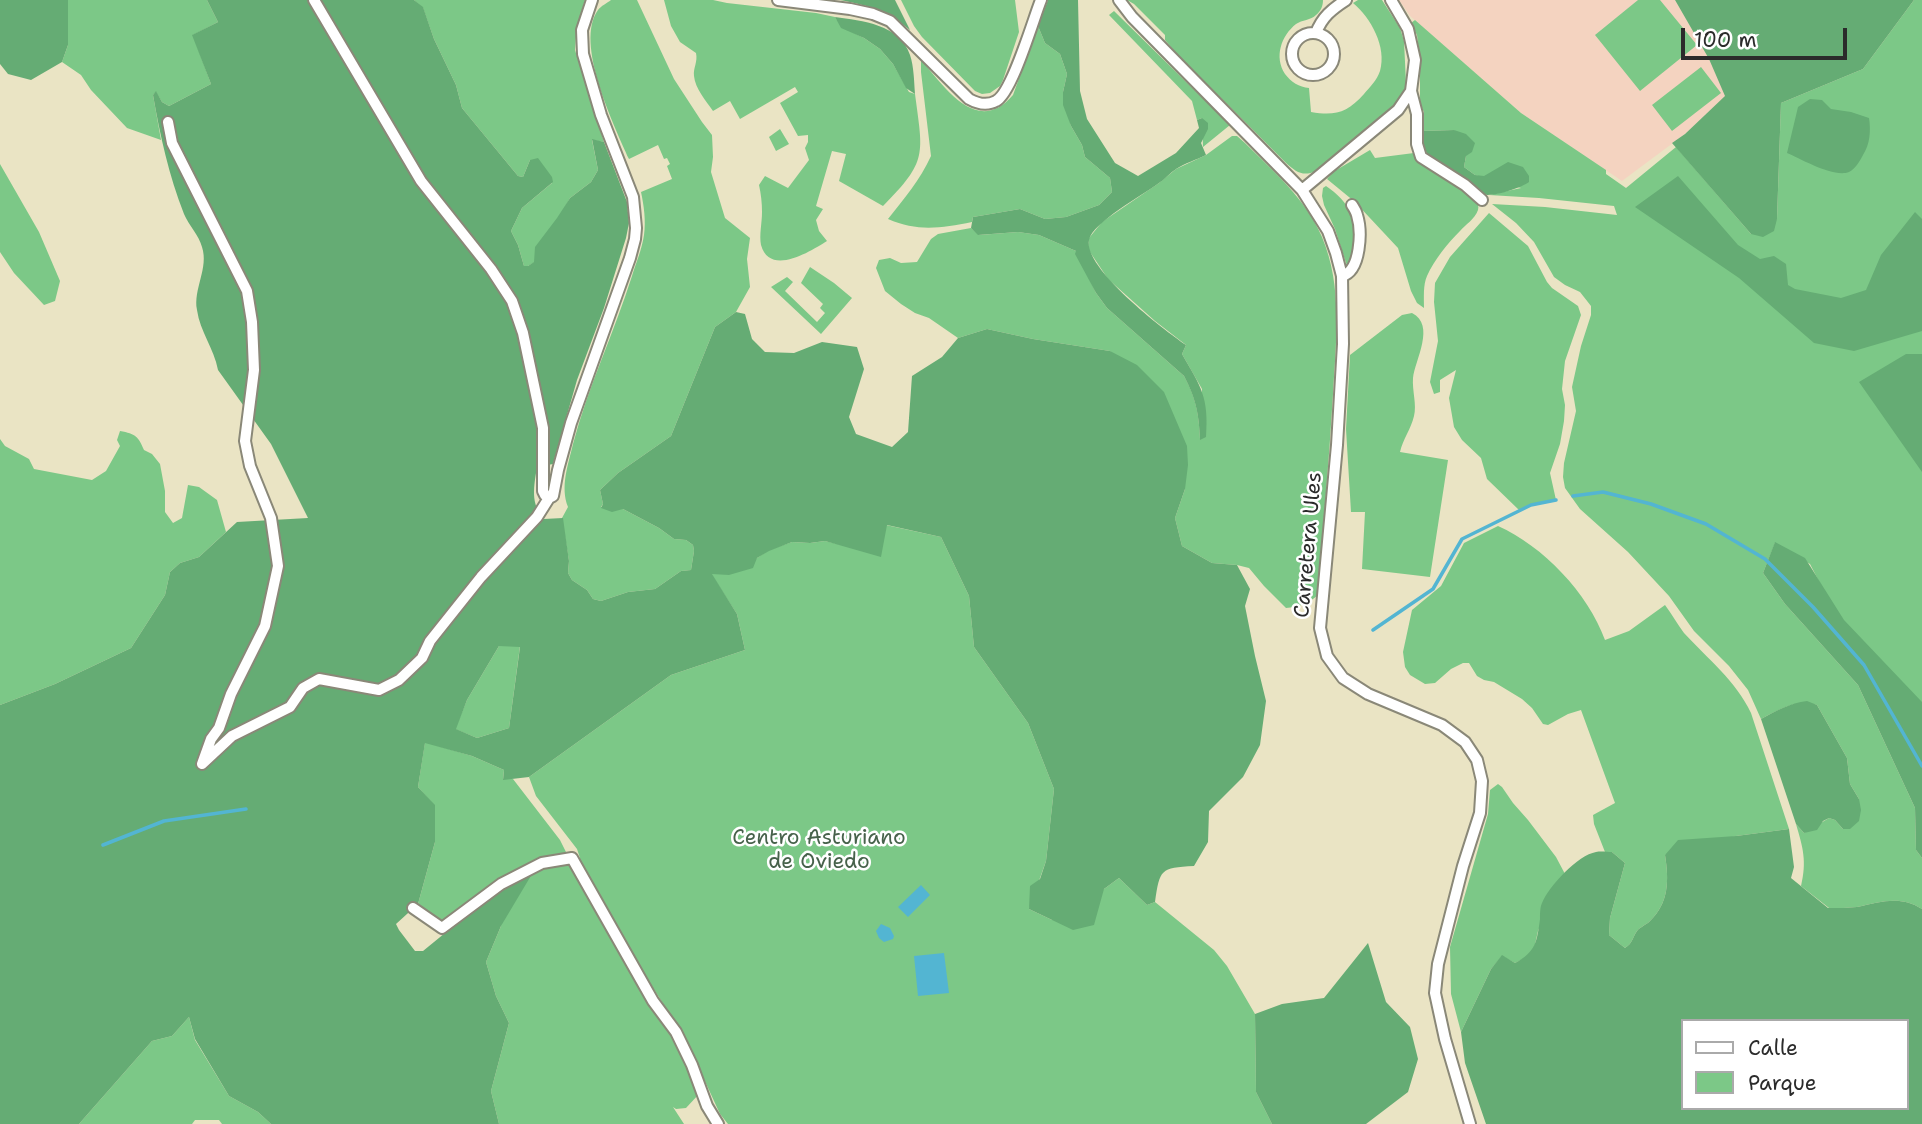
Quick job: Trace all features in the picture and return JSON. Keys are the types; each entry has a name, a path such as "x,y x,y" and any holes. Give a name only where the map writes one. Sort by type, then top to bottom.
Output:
{"street":[{"path":"314,0 421,181 512,301 523,333 543,428 543,491 549,498"},
{"path":"168,122 172,143 247,291 252,322 254,370 245,441 250,466 271,517 278,566 265,626 231,694 202,764 232,736 290,707 303,688 319,679 369,690 379,690 399,680 422,658 430,641 481,577 537,517 554,494 571,423 630,258 636,228 633,197 601,115 583,54 582,30 592,0"},
{"path":"778,0 850,9 890,21 970,99 978,104 987,104 995,102 1008,88 1041,0"},
{"name":"Carretera Ules","path":"1119,0 1132,17 1302,190 1328,231 1342,276 1343,344 1321,628 1327,656 1343,678 1368,695 1442,725 1465,742 1477,760 1482,781 1480,813 1447,928 1438,964 1435,993 1445,1039 1470,1124"},
{"path":"1316,33 1331,10 1346,0"},
{"path":"1391,0 1408,29 1415,60 1412,91 1417,144 1421,157 1465,185 1482,200"},
{"path":"1316,33 1333,45 1335,58 1329,70 1312,76 1297,68 1292,51 1301,36 1316,33"},
{"path":"1302,190 1398,110 1412,91"},
{"path":"1342,276 1352,269 1359,253 1357,215 1352,205"},
{"path":"413,908 442,928 501,884 542,863 572,858 653,1001 676,1032 692,1065 707,1107 718,1124"}],"shaded area":[{"path":"1399,0 1675,0 1709,59 1726,96 1685,134 1622,181 1521,113 1410,16"}],"green space":[{"path":"0,0 68,0 68,45 62,62 31,80 8,74 0,64"},
{"path":"68,0 207,0 218,22 193,35 211,84 169,106 162,102 156,92 153,95 161,140 127,128 91,90 81,75 62,62 68,45"},
{"path":"207,0 414,0 423,7 434,39 456,85 462,108 518,176 523,177 530,160 538,158 552,177 553,182 522,208 511,231 524,266 534,262 535,247 570,198 591,182 598,170 592,139 604,142 627,202 629,223 626,238 577,380 553,464 537,467 534,488 535,501 544,519 563,518 568,573 593,599 601,601 628,592 655,589 681,571 691,570 693,545 686,540 674,539 623,509 612,512 601,508 603,504 600,490 618,473 671,436 715,327 736,312 745,314 752,339 765,352 794,353 822,342 857,347 864,369 849,417 856,434 892,447 908,432 912,376 942,357 958,338 987,329 1110,351 1137,365 1164,392 1187,446 1185,489 1175,518 1182,546 1212,563 1237,565 1250,589 1245,606 1266,701 1260,745 1243,777 1209,811 1208,842 1194,866 1164,872 1158,883 1155,902 1147,905 1119,878 1104,889 1094,925 1073,930 1029,909 1030,886 1040,879 1046,861 1054,789 1028,723 974,647 969,596 941,537 887,525 881,557 825,541 792,542 757,558 753,568 729,575 712,574 737,614 745,650 671,675 529,777 503,780 504,770 472,756 425,743 418,787 435,805 435,842 418,904 396,924 415,951 423,951 505,884 532,874 501,926 486,962 496,996 509,1023 491,1091 499,1124 271,1124 258,1112 229,1096 195,1039 189,1017 172,1036 152,1041 79,1124 0,1124 0,705 55,684 131,648 165,595 170,572 180,563 199,557 237,522 308,518 271,444 218,370 201,326 196,302 204,255 199,238 186,218 179,200 153,95 156,91 162,102 169,106 211,84 192,35 218,22","holes":["499,646 520,647 509,728 477,738 456,729 467,700"]},
{"path":"414,0 585,0 577,26 575,50 604,142 592,140 598,170 591,182 570,198 535,262 528,266 524,266 511,231 522,208 552,183 530,160 523,177 518,176 462,108 456,85 434,39 423,8"},
{"path":"611,0 637,0 674,79 712,135 711,172 725,218 750,238 747,259 750,287 736,312 715,327 671,436 618,473 600,490 603,504 601,507 623,509 674,539 686,540 693,545 691,570 681,571 655,589 628,592 601,601 593,599 568,573 569,561 562,518 568,507 566,476 586,402 642,245 645,219 641,192 672,179 667,166 670,164 667,158 664,159 658,145 629,159 606,106 593,63 591,42 592,24 598,10"},
{"path":"664,0 713,0 835,17 842,27 880,49 893,64 909,92 915,94 920,131 919,156 915,167 898,191 883,206 839,181 846,154 832,151 816,206 823,209 816,220 819,231 827,241 791,259 773,259 766,254 760,241 762,209 759,185 765,176 788,188 809,160 805,148 808,135 798,136 780,103 798,92 795,87 740,119 730,101 713,111 695,81 696,53 680,42 671,26"},
{"path":"840,0 895,0 910,30 877,10"},
{"path":"901,0 1015,0 1019,32 1000,86 990,93 975,91 922,37"},
{"path":"1048,0 1078,0 1080,91 1087,119 1115,163 1138,176 1176,153 1199,128 1197,120 1202,118 1208,123 1201,143 1206,155 1176,169 1120,209 1099,225 1089,240 1091,252 1111,282 1144,313 1186,345 1182,354 1199,384 1205,402 1206,437 1200,440 1196,407 1184,376 1107,308 1096,293 1075,254 1076,251 1039,235 1018,232 978,235 971,228 973,217 1020,209 1045,219 1066,217 1099,205 1112,192 1110,178 1085,157 1063,105 1067,74 1060,54 1045,43 1038,26"},
{"path":"1127,0 1323,0 1318,13 1296,24 1286,34 1280,61 1287,77 1309,88 1311,112 1327,114 1340,112 1352,105 1369,89 1379,74 1382,62 1376,34 1353,3 1358,0 1382,0 1400,28 1404,41 1404,94 1316,171 1300,173 1286,163 1177,54 1165,40 1165,35"},
{"path":"1638,0 1660,0 1697,45 1640,91 1595,35"},
{"path":"1675,0 1914,0 1863,69 1781,103 1777,219 1774,231 1763,237 1751,234 1672,143 1725,96 1709,59"},
{"path":"1914,0 1922,0 1922,729 1843,628 1810,564 1775,543 1763,573 1785,604 1858,685 1915,808 1916,850 1922,858 1922,909 1898,901 1829,908 1801,886 1803,855 1796,824 1804,833 1829,818 1835,820 1843,829 1859,799 1850,784 1847,758 1817,705 1795,704 1761,719 1748,690 1729,666 1694,631 1669,596 1628,552 1580,509 1565,488 1564,463 1576,411 1572,387 1591,306 1580,292 1554,277 1534,242 1492,204 1617,215 1614,206 1489,195 1521,188 1475,175 1464,167 1466,156 1454,130 1422,131 1424,112 1420,104 1420,60 1417,35 1411,23 1415,20 1521,113 1606,170 1606,174 1626,188 1676,147 1751,234 1777,219 1781,103 1863,69"},
{"path":"1114,11 1230,125 1203,147 1202,118 1197,120 1192,101 1109,15"},
{"path":"835,17 879,26 898,37 910,55 915,94 906,88 893,64 880,49 841,28"},
{"path":"1038,26 1045,43 1060,54 1067,74 1063,92 1071,126 1082,145 1085,157 1110,178 1112,192 1099,205 1066,217 1045,219 1020,209 973,217 972,222 930,228 909,226 888,219 917,181 931,156 921,60 940,83 962,103 974,110 987,111 1000,107 1013,95"},
{"path":"1701,67 1721,93 1672,131 1652,105"},
{"path":"1810,99 1822,100 1831,109 1869,118 1867,146 1859,162 1849,172 1826,170 1787,153 1798,107"},
{"path":"780,129 789,144 776,151 769,137"},
{"path":"1454,130 1466,134 1475,143 1472,152 1466,156 1464,167 1475,175 1484,176 1508,162 1523,167 1529,176 1529,182 1499,194 1480,193 1466,179 1435,161 1425,150 1422,131"},
{"path":"1232,136 1237,136 1267,164 1307,210 1329,256 1336,295 1336,355 1317,596 1290,608 1286,608 1249,568 1212,563 1182,546 1175,518 1185,489 1110,351 987,329 958,338 929,318 901,304 885,291 876,268 879,260 890,258 901,263 917,262 931,239 938,234 971,228 979,235 1018,232 1039,235 1076,251 1096,293 1107,308 1184,376 1196,406 1200,439 1202,389 1182,354 1186,345 1108,279 1088,249 1089,238 1102,222 1176,169 1206,155"},
{"path":"1370,150 1375,158 1414,153 1428,166 1461,187 1478,205 1475,216 1446,246 1430,270 1425,283 1424,308 1417,303 1411,291 1398,248 1355,202 1327,179 1333,172"},
{"path":"0,164 39,232 60,281 55,301 44,305 14,273 0,252"},
{"path":"1678,176 1738,245 1760,259 1774,256 1786,264 1788,285 1795,289 1841,298 1866,290 1881,255 1915,212 1922,219 1922,331 1854,351 1814,343 1739,278 1635,207"},
{"path":"1326,186 1347,206 1354,222 1354,250 1347,266 1324,205 1322,196"},
{"path":"1489,213 1528,246 1547,282 1578,306 1581,315 1565,361 1562,389 1564,421 1560,444 1550,473 1556,500 1531,505 1520,511 1487,479 1481,458 1462,440 1454,427 1449,398 1456,370 1440,380 1440,392 1434,394 1430,382 1438,341 1435,283 1450,257"},
{"path":"810,267 852,298 821,334 771,287 787,277 793,282 785,291 817,322 825,313 820,308 823,304 801,283"},
{"path":"1412,313 1419,318 1423,334 1413,378 1414,416 1400,452 1448,460 1430,577 1362,569 1365,512 1351,512 1346,429 1350,355 1402,315"},
{"path":"1906,354 1922,354 1922,472 1859,382"},
{"path":"120,431 136,436 144,450 152,454 160,464 165,491 165,512 173,523 182,518 188,485 199,487 217,500 226,532 199,557 180,563 170,572 165,595 131,648 55,684 0,705 0,439 5,446 29,459 34,469 92,480 106,471 120,446 117,440"},
{"name":"Centro Asturiano de Oviedo","path":"886,525 941,537 969,596 974,647 1028,723 1054,789 1046,861 1029,909 1052,920 1119,878 1147,905 1155,902 1214,950 1227,966 1255,1014 1256,1092 1272,1124 728,1124 720,1114 671,1016 580,867 577,849 536,796 529,777 671,675 745,650 737,614 711,574 792,542 825,541 842,545"},
{"path":"1498,526 1531,546 1562,573 1587,605 1605,640 1629,631 1665,605 1684,633 1730,680 1745,701 1789,829 1736,836 1665,855 1667,882 1661,907 1650,921 1637,931 1625,948 1609,935 1610,918 1625,863 1612,852 1605,852 1593,815 1615,803 1581,710 1548,725 1543,724 1522,699 1494,682 1477,676 1469,663 1451,669 1435,683 1425,684 1410,675 1405,667 1403,652 1412,610 1441,586 1464,543"},
{"path":"1775,542 1805,558 1844,620 1922,702 1922,858 1916,850 1915,808 1858,685 1785,604 1763,573"},
{"path":"499,646 520,646 509,728 477,738 455,729 467,700"},
{"path":"1807,701 1817,705 1847,758 1850,784 1859,799 1861,810 1859,821 1850,829 1843,829 1835,820 1829,818 1823,821 1817,830 1804,833 1796,824 1761,719 1789,705"},
{"path":"425,742 472,756 504,770 503,779 513,779 560,840 566,852 567,863 589,895 676,1042 699,1094 686,1108 673,1107 684,1124 499,1124 491,1091 509,1023 496,996 486,962 501,926 505,884 450,931 413,908 418,904 435,842 435,806 418,787"},
{"path":"1498,784 1556,857 1565,874 1556,883 1534,949 1515,963 1502,956 1491,969 1461,1032 1451,994 1450,947 1488,814 1490,790"},
{"path":"1789,829 1794,867 1791,878 1828,908 1898,901 1922,909 1922,1124 1486,1124 1465,1063 1461,1032 1491,969 1502,955 1515,963 1527,955 1538,934 1541,905 1546,896 1557,880 1573,865 1596,852 1612,852 1625,863 1610,918 1609,935 1625,948 1637,931 1650,921 1661,907 1667,882 1665,855 1678,840"},
{"path":"1368,943 1386,1002 1410,1027 1418,1059 1408,1092 1366,1124 1272,1124 1256,1092 1255,1014 1282,1004 1324,998"},
{"path":"189,1017 195,1040 229,1096 258,1112 271,1124 222,1124 219,1120 195,1120 192,1124 79,1124 152,1041 172,1036"}],"water":[{"path":"921,885 930,895 908,917 898,907"},
{"path":"881,924 890,928 893,939 884,942 879,938 876,931"},
{"path":"944,953 949,993 918,996 914,956"}],"waterway":[{"path":"1573,496 1603,492 1651,504 1706,524 1765,559 1813,607 1864,665 1922,766"},
{"path":"1373,630 1433,589 1462,539 1531,505 1556,500"},
{"path":"103,845 164,821 246,809"}]}
